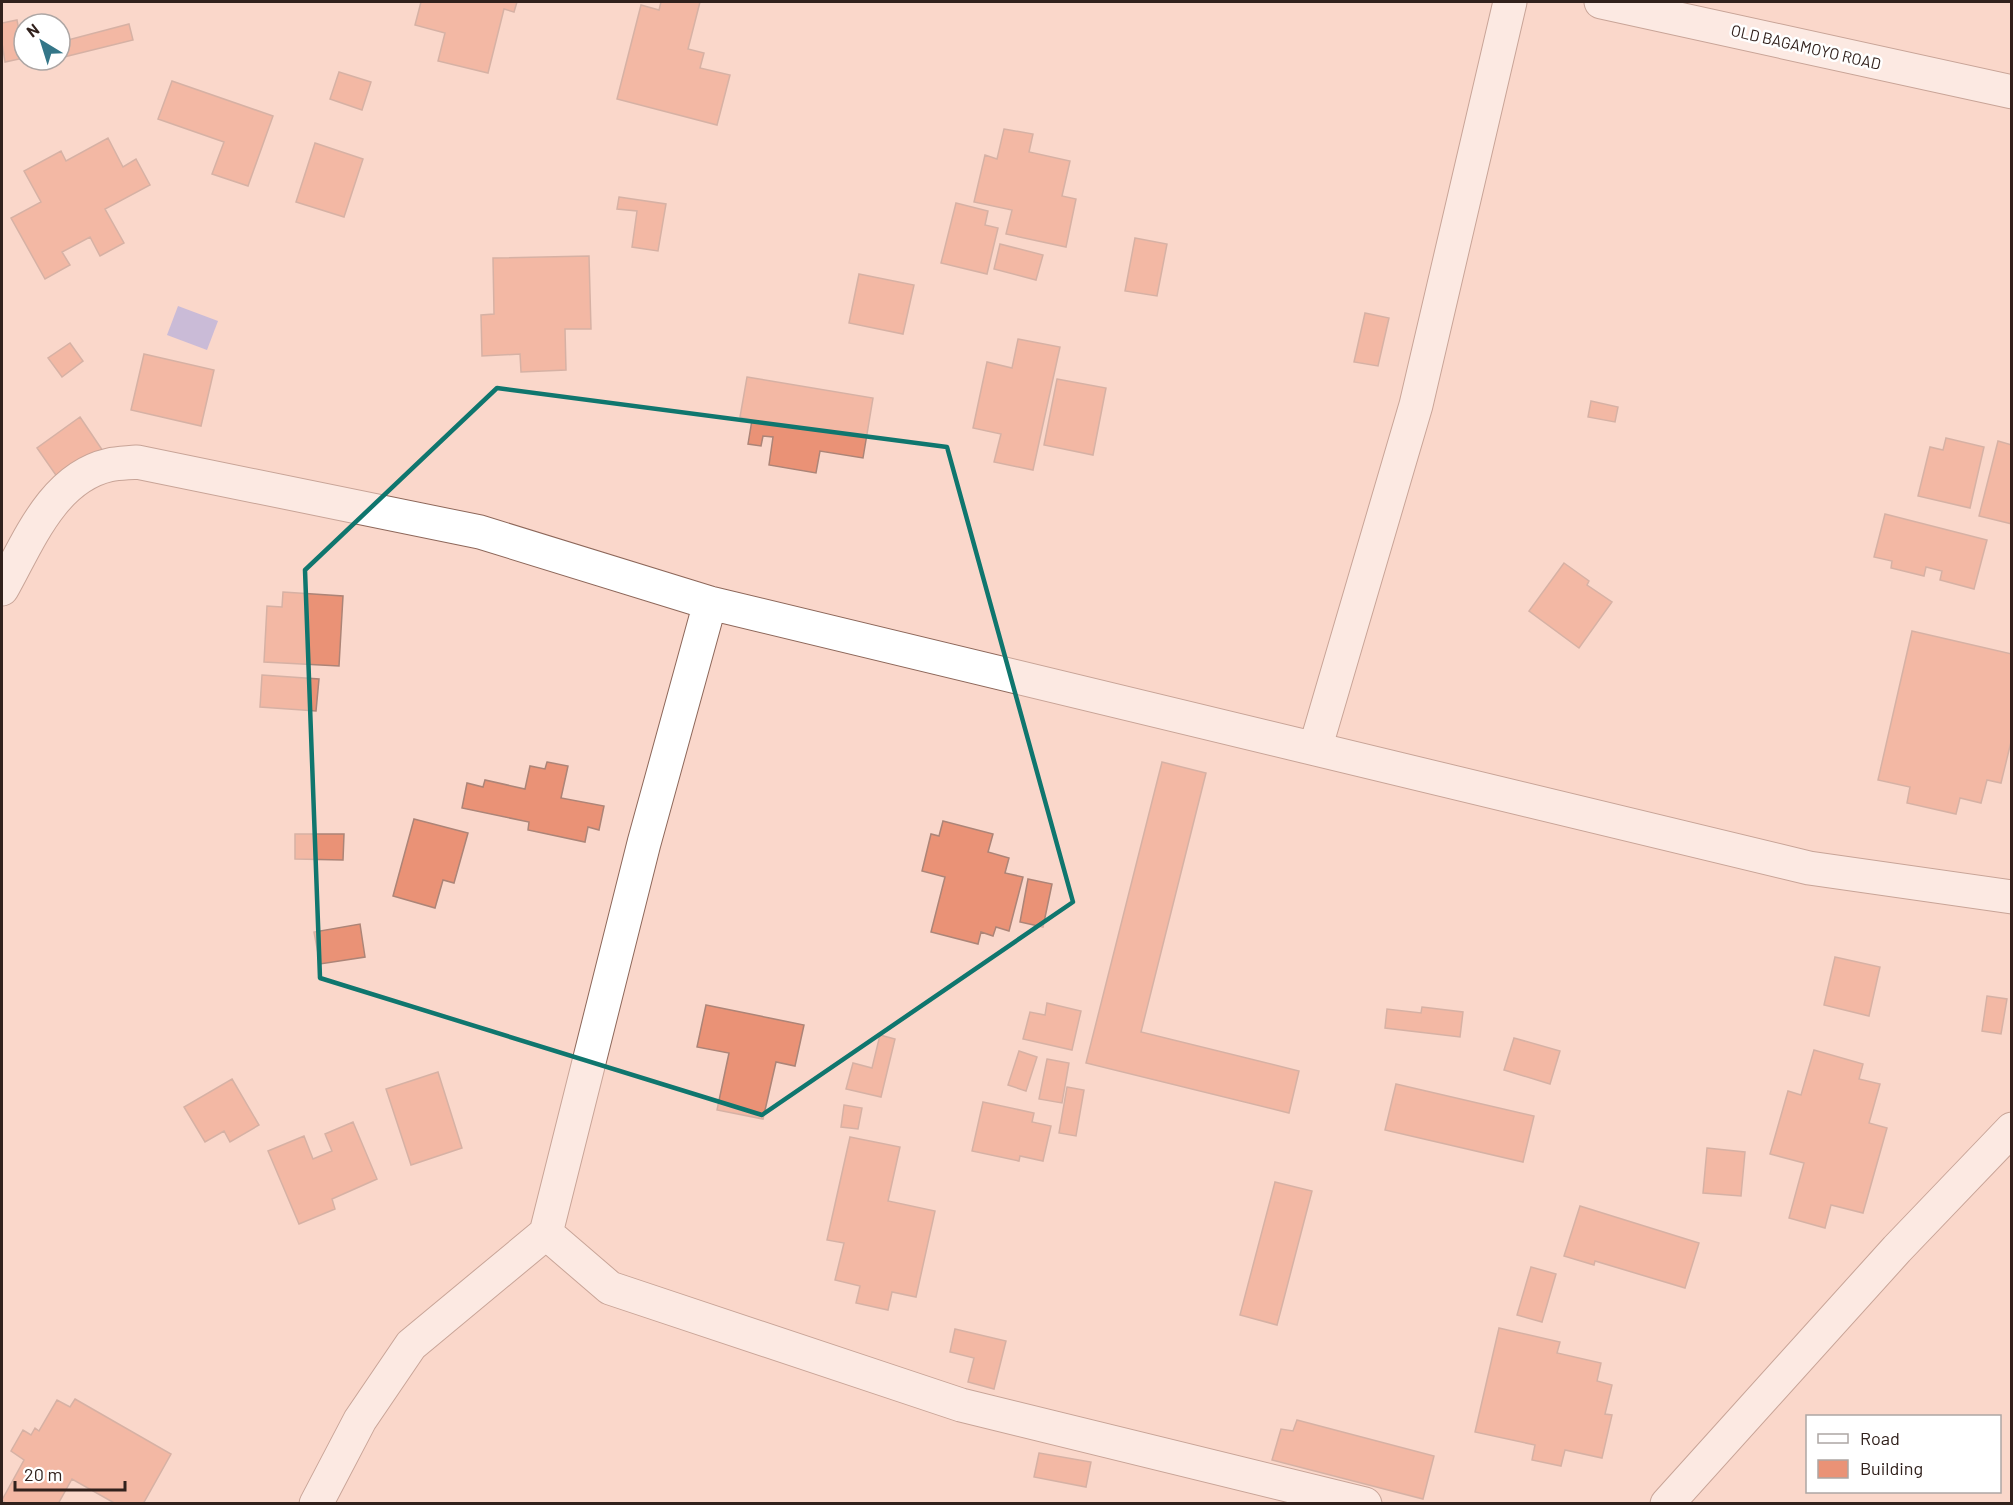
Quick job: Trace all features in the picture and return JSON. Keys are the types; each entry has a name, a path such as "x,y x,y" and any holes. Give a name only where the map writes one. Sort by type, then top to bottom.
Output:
{"street":[{"path":"1315,749 1416,405 1510,2"},
{"name":"OLD BAGAMOYO ROAD","path":"1601,2 2012,92"},
{"path":"2,589 42,518 59,494 81,476 108,465 137,462 480,532 710,603 1809,868 2012,897"},
{"path":"316,1503 360,1420 411,1345 546,1233 644,843 710,603"},
{"path":"1667,1503 1898,1249 2012,1129"},
{"path":"546,1233 610,1288 961,1405 1365,1503"}],"highlighted area":[{"path":"497,388 947,447 1073,902 762,1115 320,978 305,570"}],"water":[{"path":"178,306 218,321 207,350 167,335"}],"building":[{"path":"421,2 517,2 514,12 504,9 488,73 438,61 445,33 415,25"},
{"path":"661,2 700,2 688,49 704,53 700,68 730,75 717,125 617,99 641,5 659,10"},
{"path":"12,21 12,61 5,62 2,43 2,23"},
{"path":"129,24 133,40 72,55 72,39"},
{"path":"339,72 371,82 362,110 330,99"},
{"path":"172,81 273,116 248,186 212,174 224,142 158,119"},
{"path":"1004,129 1033,134 1029,152 1070,161 1062,196 1076,199 1066,247 1006,234 1012,210 974,202 985,155 997,159"},
{"path":"108,138 123,167 136,159 150,185 105,209 124,243 100,256 90,237 62,252 70,265 45,279 11,218 41,202 24,171 61,151 66,161"},
{"path":"315,143 363,159 344,217 296,202"},
{"path":"619,197 666,204 658,251 632,247 637,211 617,209"},
{"path":"956,203 988,211 985,225 998,228 987,274 941,263"},
{"path":"1135,238 1167,244 1157,296 1125,291"},
{"path":"1000,244 1043,255 1036,280 994,269"},
{"path":"589,256 591,329 565,329 566,370 521,372 520,354 482,356 481,315 494,314 493,258"},
{"path":"859,274 914,285 903,334 849,323"},
{"path":"1365,313 1389,318 1378,366 1354,362"},
{"path":"1018,339 1060,347 1033,470 994,462 1001,434 973,428 987,362 1012,368"},
{"path":"70,343 83,361 62,377 48,358"},
{"path":"144,354 214,370 201,426 131,410"},
{"path":"747,377 873,398 863,458 820,451 816,473 769,465 773,437 763,436 761,446 748,444 752,420 740,417"},
{"path":"1057,379 1106,388 1093,455 1044,445"},
{"path":"1591,401 1618,407 1615,422 1588,417"},
{"path":"80,417 103,451 60,481 37,448"},
{"path":"1946,438 1984,447 1970,508 1918,496 1930,447 1943,450"},
{"path":"1998,441 2012,445 2012,524 1979,516"},
{"path":"1885,514 1987,540 1974,589 1940,580 1942,571 1926,567 1924,576 1891,568 1892,561 1874,557"},
{"path":"1564,563 1589,581 1587,585 1612,602 1579,648 1529,611"},
{"path":"283,592 343,596 339,666 264,662 267,606 282,607"},
{"path":"1912,631 2012,654 2012,738 2001,783 1987,780 1981,803 1960,798 1956,814 1907,803 1910,787 1878,780"},
{"path":"262,675 319,679 316,711 260,707"},
{"path":"547,762 568,766 561,798 604,806 599,830 588,827 585,842 528,830 529,822 462,808 467,783 483,787 485,780 525,789 530,766 545,769"},
{"path":"1162,762 1206,773 1141,1032 1299,1071 1289,1113 1086,1063"},
{"path":"414,819 468,833 454,883 443,880 435,908 393,896"},
{"path":"943,821 993,834 988,852 1009,858 1005,873 1023,877 1009,931 996,927 993,936 981,932 978,944 931,932 945,877 922,871 931,834 939,836"},
{"path":"295,834 344,834 343,860 295,859"},
{"path":"1028,879 1052,884 1043,927 1020,922"},
{"path":"360,924 365,957 320,964 314,932"},
{"path":"1835,957 1880,967 1869,1016 1824,1005"},
{"path":"1987,996 2007,999 2001,1034 1982,1031"},
{"path":"1047,1003 1081,1011 1072,1050 1023,1039 1030,1012 1045,1015"},
{"path":"706,1005 804,1025 795,1066 776,1062 763,1119 717,1110 729,1053 697,1047"},
{"path":"1422,1007 1463,1012 1460,1037 1385,1028 1387,1009 1421,1013"},
{"path":"880,1035 895,1039 881,1097 846,1089 853,1063 872,1068"},
{"path":"1514,1038 1560,1051 1550,1084 1504,1070"},
{"path":"1814,1050 1863,1064 1859,1079 1880,1084 1869,1123 1887,1128 1863,1213 1831,1205 1825,1228 1789,1218 1804,1163 1770,1154 1788,1091 1801,1095"},
{"path":"1019,1051 1037,1057 1026,1091 1008,1085"},
{"path":"1047,1059 1069,1063 1062,1103 1039,1099"},
{"path":"438,1072 462,1148 411,1165 386,1089"},
{"path":"232,1079 259,1125 230,1142 224,1131 205,1142 184,1107"},
{"path":"1396,1084 1534,1116 1523,1162 1385,1130"},
{"path":"1067,1087 1084,1090 1076,1136 1059,1133"},
{"path":"983,1102 1034,1113 1032,1122 1051,1126 1043,1161 1020,1156 1019,1161 972,1151"},
{"path":"844,1105 862,1108 858,1129 841,1127"},
{"path":"353,1122 377,1179 332,1199 335,1209 299,1224 268,1151 304,1136 313,1159 332,1151 325,1134"},
{"path":"850,1137 900,1147 888,1201 935,1211 916,1297 892,1292 888,1310 856,1303 860,1286 835,1280 844,1243 827,1240"},
{"path":"1707,1148 1745,1152 1741,1196 1703,1193"},
{"path":"1275,1182 1312,1191 1277,1325 1240,1315"},
{"path":"1580,1206 1699,1243 1685,1288 1595,1261 1594,1265 1564,1256"},
{"path":"1531,1267 1556,1274 1542,1322 1517,1315"},
{"path":"1499,1328 1560,1342 1557,1353 1601,1363 1597,1381 1612,1385 1605,1414 1612,1415 1602,1458 1565,1450 1561,1466 1532,1460 1535,1445 1475,1432"},
{"path":"955,1329 1006,1341 994,1389 968,1382 974,1358 950,1352"},
{"path":"75,1399 171,1454 143,1504 116,1504 72,1479 58,1504 7,1504 2,1500 24,1460 11,1451 23,1430 31,1435 35,1428 39,1431 57,1400 70,1407"},
{"path":"1297,1420 1434,1456 1423,1499 1272,1460 1281,1429 1293,1431"},
{"path":"1039,1453 1091,1462 1086,1487 1034,1477"}]}
